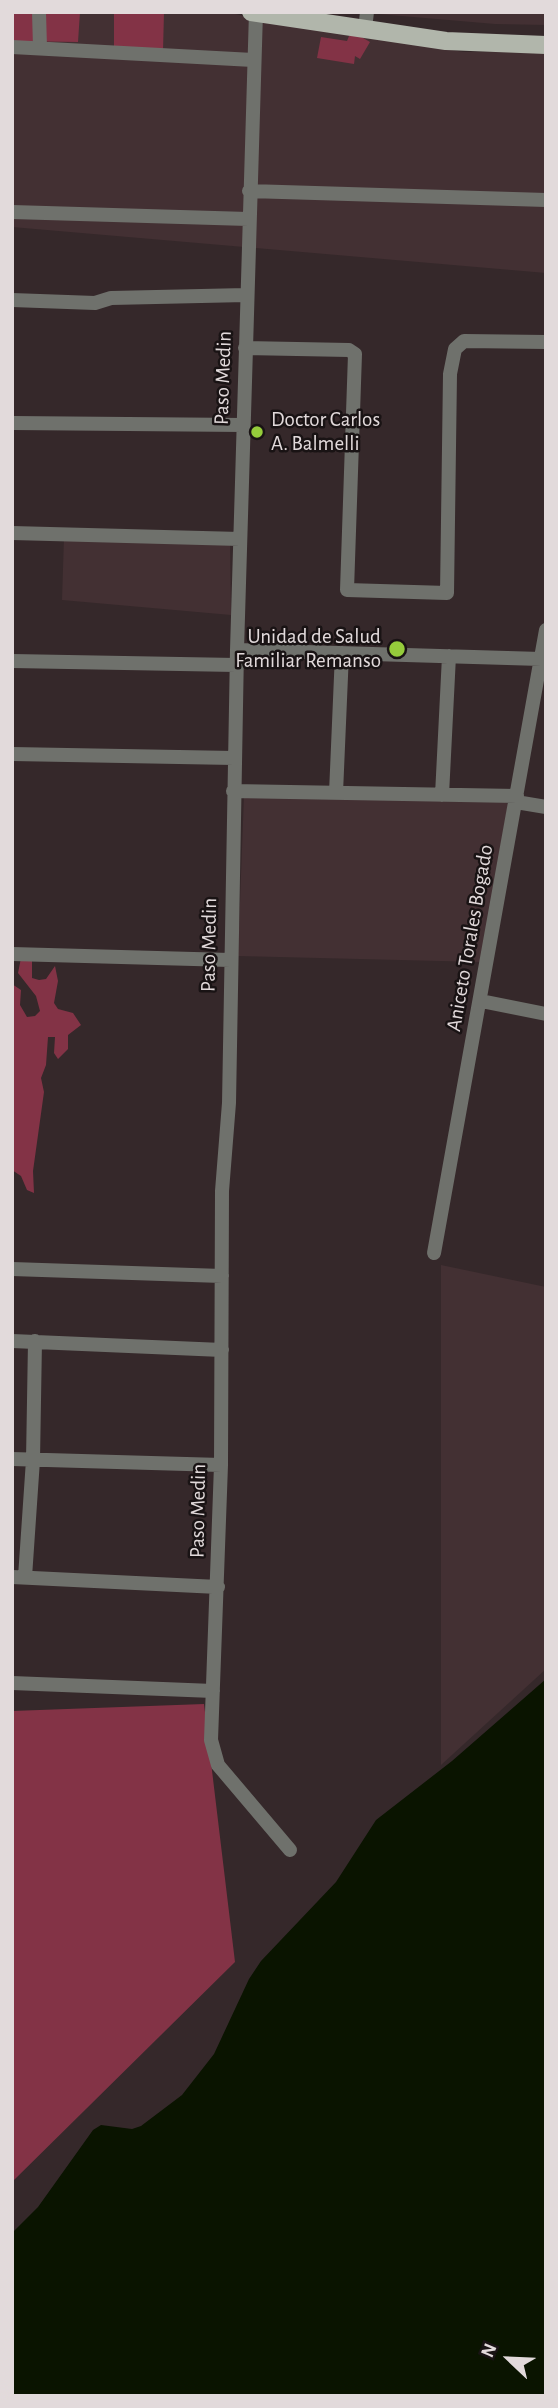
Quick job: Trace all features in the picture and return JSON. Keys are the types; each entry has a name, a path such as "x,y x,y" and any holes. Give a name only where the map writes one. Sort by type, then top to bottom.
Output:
{"main road":[{"path":"316,12 427,33 546,45"},
{"path":"254,13 366,20"},
{"path":"427,33 546,34"}],"street":[{"path":"39,12 40,47"},
{"name":"Paso Medin","path":"254,13 233,791 229,1103 222,1191 218,1587 211,1740 218,1765 290,1850"},
{"path":"12,47 253,60"},
{"path":"249,191 546,200"},
{"path":"12,212 248,219"},
{"path":"12,300 95,303 111,298 246,295"},
{"path":"245,348 353,351 356,371 347,590 447,593 450,374 455,349 464,341 546,342"},
{"path":"12,422 243,425"},
{"path":"12,533 240,539"},
{"name":"Aniceto Torales Bogado","path":"434,1253 546,630"},
{"path":"237,650 541,659"},
{"path":"336,793 342,653"},
{"path":"442,795 449,656"},
{"path":"12,661 236,665"},
{"path":"12,754 234,758"},
{"path":"233,791 442,795 516,799 546,807"},
{"path":"12,954 230,961"},
{"path":"481,1001 546,1014"},
{"path":"12,1269 222,1276"},
{"path":"12,1340 222,1350"},
{"path":"35,1341 33,1460 18,1577 218,1587"},
{"path":"12,1459 220,1465"},
{"path":"12,1683 213,1691"}],"shaded area":[{"path":"12,12 228,12 266,22 464,52 546,51 546,273 12,227"},
{"path":"12,12 80,12 78,42 12,41"},
{"path":"114,12 164,12 163,51 114,48"},
{"path":"355,12 546,12 546,25 495,24"},
{"path":"358,35 370,42 360,59 355,56 354,64 317,58 321,37 347,41 349,36"},
{"path":"64,537 230,542 231,615 62,600"},
{"path":"244,795 501,799 508,804 481,962 238,956"},
{"path":"21,958 32,961 32,978 39,980 46,979 55,966 58,981 54,1003 58,1009 73,1013 81,1025 68,1035 68,1049 58,1059 54,1053 55,1037 48,1037 46,1065 41,1078 44,1092 33,1171 34,1193 27,1190 21,1176 12,1170 12,984 21,990 20,1005 27,1017 35,1016 40,1011 36,996 18,973"},
{"path":"441,1265 546,1287 546,1669 441,1765"},
{"path":"546,1679 546,2396 12,2396 12,2233 38,2207 93,2130 101,2125 132,2129 141,2126 182,2095 214,2054 249,1979 261,1961 336,1882 376,1820 452,1761"},
{"path":"204,1704 235,1962 12,2182 12,1711"}],"place":[{"name":"Doctor Carlos A. Balmelli","path":"257,432"},
{"name":"Unidad de Salud Familiar Remanso","path":"397,649"}]}
